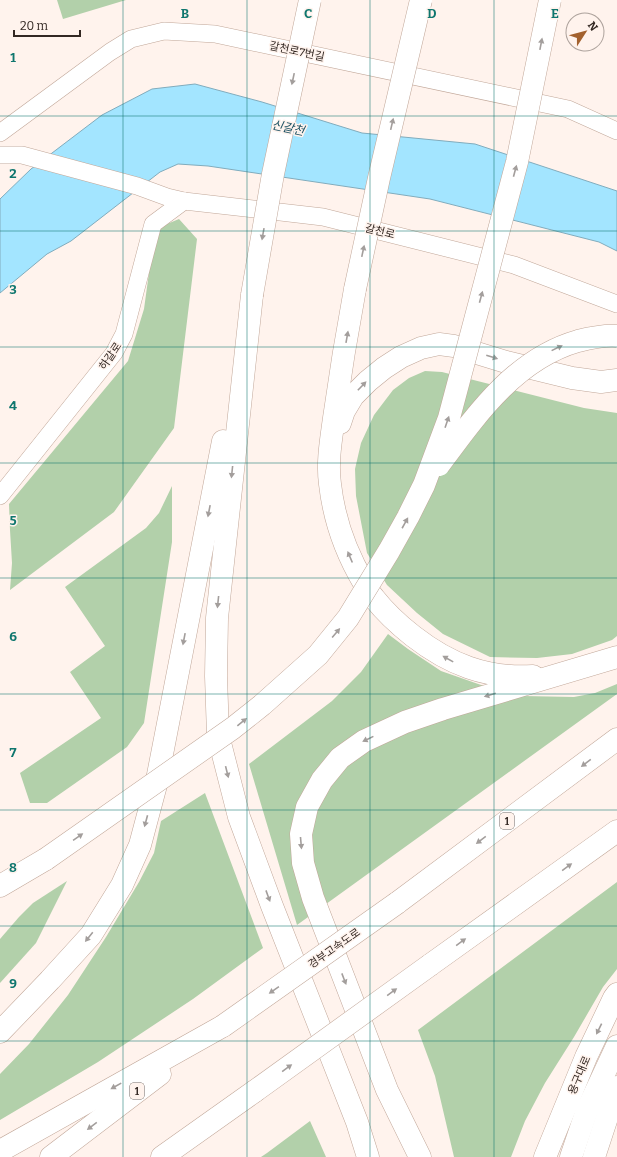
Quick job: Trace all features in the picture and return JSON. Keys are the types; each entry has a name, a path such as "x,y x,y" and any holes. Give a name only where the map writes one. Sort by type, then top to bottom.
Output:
{"main road":[{"path":"0,1032 91,935 122,885 140,845 156,785 274,174 310,0"},
{"path":"421,0 379,178 355,289 340,373 329,459 330,483 335,514 355,568 373,598 398,624 429,648 454,663 486,674 521,676 552,674 582,668"},
{"path":"0,886 46,859 233,728 262,705 318,654 348,618 367,588 405,524 424,485 449,418 517,162 550,0"},
{"path":"252,294 216,618 218,735 239,817 272,906 357,1122 368,1157"},
{"path":"424,485 473,419 514,377 540,357 564,345 591,338 617,336"},
{"path":"329,459 344,411 353,396 384,368 401,357 421,348 439,344 454,346 506,362 572,378 601,382 617,380"},
{"path":"420,1157 387,1090 313,898 303,863 301,834 307,807 322,780 340,758 364,741 405,722 443,709 617,657"},
{"name":"경부고속도로","path":"51,1157 223,1026 397,903 617,739"},
{"path":"162,1157 617,831"},
{"name":"용구대로","path":"545,1157 586,1056 617,994"},
{"path":"0,1151 223,1026"},
{"name":"용구대로","path":"571,1157 587,1110 616,1048"},
{"path":"594,1157 617,1087"},
{"path":"176,1157 201,1129"}],"street":[{"name":"갈천로7번길","path":"0,133 110,52 131,39 164,30 215,34 568,108 617,131"},
{"name":"갈천로","path":"0,155 22,155 137,186 167,197 184,201 323,217 514,265 617,304"},
{"name":"하갈로","path":"0,496 114,354 124,334 154,224 184,201"}],"green space":[{"path":"57,0 126,0 63,19"},
{"path":"179,219 197,239 174,428 114,512 10,590 12,563 9,504 128,361 144,309 155,229"},
{"path":"425,371 442,372 584,408 617,413 617,636 612,640 572,654 537,658 490,657 443,634 417,613 387,585 367,553 356,496 355,469 361,443 374,415 393,390 409,378"},
{"path":"172,486 172,542 144,723 127,747 47,803 30,803 20,773 101,718 70,672 105,646 65,587 146,528 159,513"},
{"path":"388,634 441,671 484,686 523,696 574,697 595,693 617,684 617,694 297,925 249,764 332,701 361,672"},
{"path":"205,793 263,948 193,999 98,1062 0,1120 0,1074 29,1044 68,995 106,937 139,882 154,853 161,821"},
{"path":"67,881 36,943 0,983 0,939 33,903"},
{"path":"617,882 617,969 603,987 545,1083 525,1121 511,1157 454,1157 435,1076 418,1030"},
{"path":"310,1121 326,1157 261,1157 267,1153"}],"water":[{"name":"신갈천","path":"195,84 262,102 362,133 475,144 617,191 617,251 599,242 430,199 208,166 178,164 160,172 71,241 47,254 0,293 0,199 31,169 102,115 152,89"}]}
